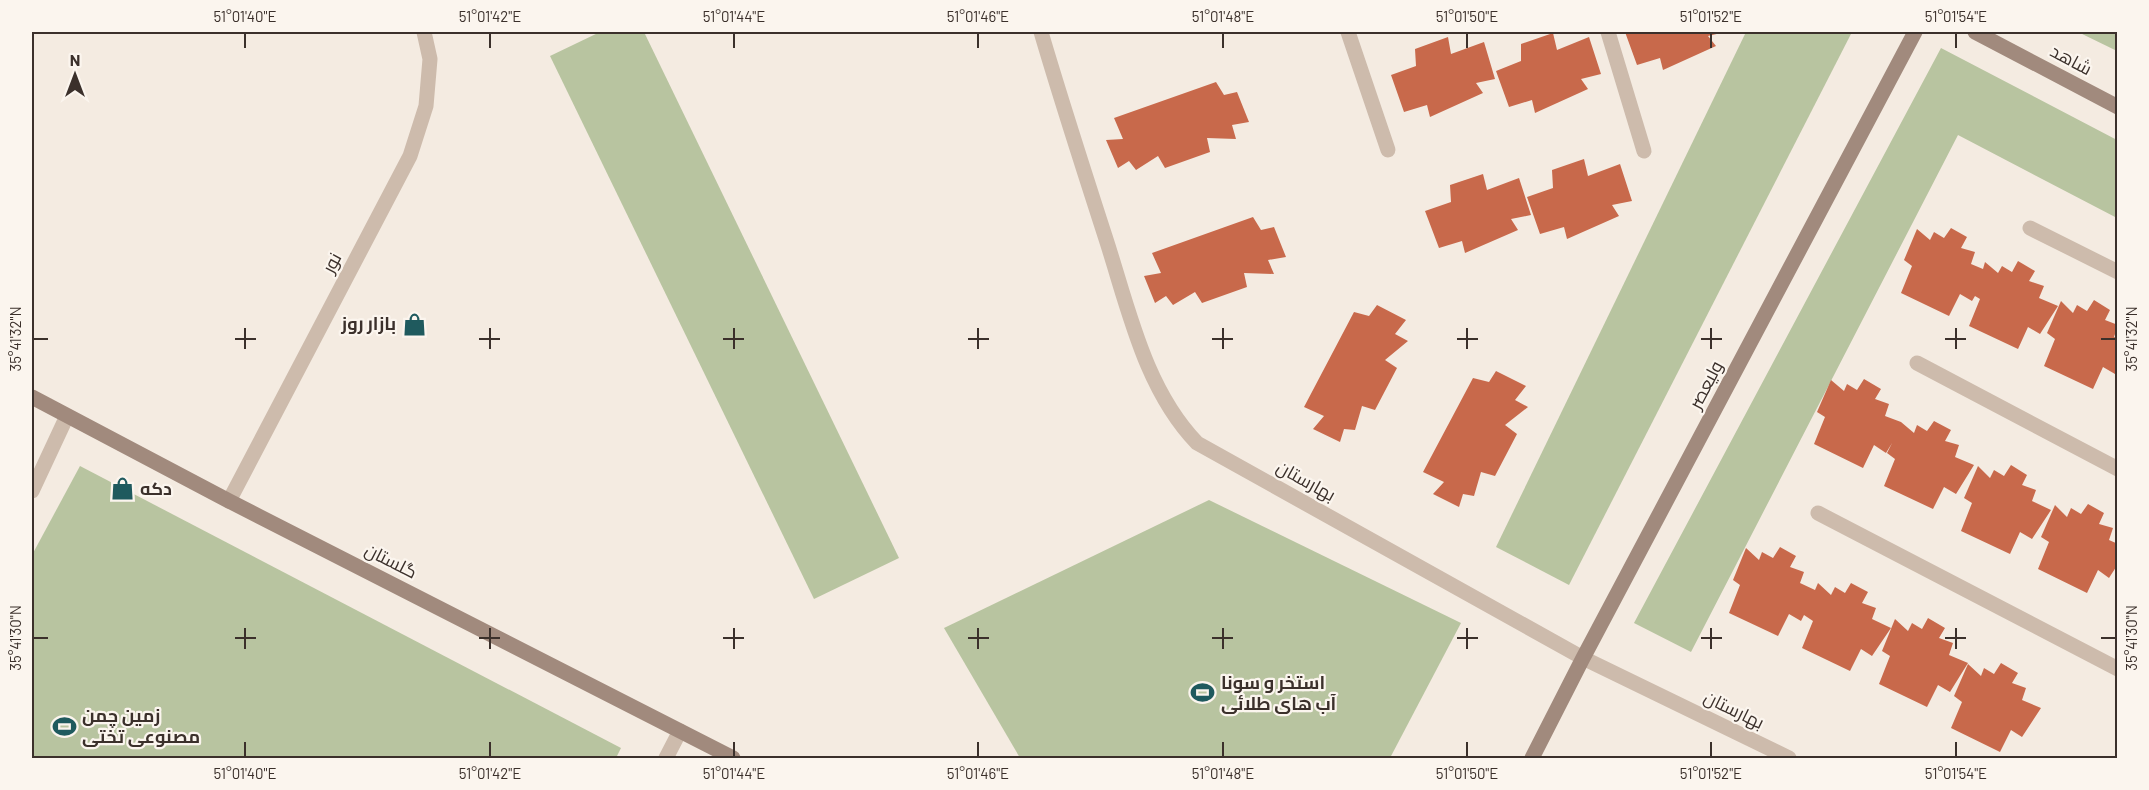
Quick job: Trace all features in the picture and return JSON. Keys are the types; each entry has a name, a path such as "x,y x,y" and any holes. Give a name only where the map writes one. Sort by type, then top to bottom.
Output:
{"main road":[{"name":"ولیعصر","path":"1532,759 1583,658 1915,32"},
{"name":"شاهد","path":"1975,32 2118,107"},
{"name":"گلستان","path":"32,397 733,759"}],"street":[{"name":"نور","path":"230,501 410,156 426,106 430,59 424,32"},
{"name":"بهارستان","path":"1041,32 1140,345 1162,396 1197,443 1583,658 1789,759"},
{"path":"1348,32 1388,150"},
{"path":"1608,32 1644,151"},
{"path":"2030,228 2118,272"},
{"path":"1917,363 2118,470"},
{"path":"32,491 67,416"},
{"path":"1818,513 2118,669"},
{"path":"666,759 680,731"}],"green space":[{"path":"600,32 644,32 899,558 814,599 550,56"},
{"path":"1746,32 1852,32 1569,585 1496,547"},
{"path":"2078,32 2117,32 2117,51"},
{"path":"1941,48 2117,140 2117,218 1958,135 1691,652 1634,623"},
{"path":"80,466 621,748 616,758 32,758 32,555"},
{"name":"استخر و سونا آب های طلائی","path":"1209,500 1461,623 1390,758 1020,758 944,628"}],"building":[{"path":"1625,32 1725,32 1708,36 1716,46 1663,70 1660,58 1637,65"},
{"path":"1553,33 1557,50 1589,37 1601,74 1581,79 1588,89 1535,113 1532,100 1509,107 1496,71 1521,61 1521,44"},
{"path":"1448,37 1451,54 1484,42 1495,79 1476,83 1483,93 1430,117 1427,105 1404,112 1391,75 1416,66 1415,49"},
{"path":"1216,82 1224,95 1237,92 1249,122 1232,125 1236,139 1207,138 1210,152 1165,168 1158,156 1136,170 1129,161 1118,168 1106,140 1123,139 1114,118"},
{"path":"1584,159 1588,176 1620,164 1632,201 1612,205 1619,216 1567,239 1564,227 1540,234 1527,197 1553,188 1552,170"},
{"path":"1483,174 1487,190 1519,178 1531,215 1511,219 1518,230 1465,253 1462,241 1439,248 1425,211 1451,202 1450,185"},
{"path":"1253,217 1261,230 1274,227 1286,257 1268,260 1274,274 1244,273 1247,287 1202,303 1195,292 1173,305 1166,296 1155,303 1144,276 1161,273 1152,253"},
{"path":"1951,228 1967,237 1961,248 1975,252 1971,264 1983,269 1985,262 1998,273 2002,266 2012,272 2018,261 2035,271 2029,281 2044,286 2039,298 2058,306 2040,334 2028,327 2018,349 1969,326 1980,299 1975,296 1972,301 1960,294 1949,316 1901,293 1912,266 1904,260 1917,229 1930,240 1934,232 1944,238"},
{"path":"2094,300 2110,310 2105,320 2118,325 2114,337 2118,338 2118,369 2115,374 2103,367 2093,389 2044,366 2055,339 2047,333 2061,301 2073,313 2077,305 2087,311"},
{"path":"1377,305 1406,320 1395,334 1408,341 1385,360 1397,368 1375,410 1362,406 1355,430 1344,429 1340,442 1313,429 1324,416 1304,407 1354,312 1369,316"},
{"path":"1496,371 1526,386 1515,400 1528,407 1505,425 1517,434 1495,476 1481,472 1474,496 1463,494 1459,507 1433,494 1444,482 1423,472 1473,378 1489,382"},
{"path":"1864,379 1881,389 1875,399 1889,404 1885,416 1901,422 1914,433 1917,425 1927,431 1934,421 1951,430 1945,441 1959,445 1955,457 1974,465 1956,494 1944,487 1933,509 1884,486 1895,459 1887,453 1892,443 1886,453 1874,445 1863,468 1814,444 1825,417 1817,412 1831,380 1844,391 1847,384 1857,390"},
{"path":"2011,465 2027,475 2022,485 2036,490 2032,501 2051,510 2032,539 2020,532 2010,554 1961,531 1972,503 1964,498 1978,466 1990,478 1994,470 2004,476"},
{"path":"2088,504 2104,513 2099,524 2113,528 2109,540 2118,544 2118,564 2109,578 2098,570 2087,593 2038,569 2049,542 2041,537 2055,505 2067,517 2071,508 2081,514"},
{"path":"1780,547 1796,556 1790,567 1804,572 1800,583 1815,590 1818,583 1831,595 1835,587 1845,593 1851,583 1868,592 1862,603 1876,608 1872,619 1891,628 1872,656 1861,649 1850,671 1802,648 1813,621 1804,615 1801,621 1789,614 1778,636 1729,613 1740,585 1733,580 1746,548 1759,560 1762,552 1773,558"},
{"path":"1928,618 1945,628 1939,638 1953,643 1949,655 1968,663 1950,692 1938,685 1927,707 1879,684 1890,656 1882,651 1895,619 1908,631 1912,623 1922,629"},
{"path":"2001,663 2018,673 2012,683 2026,688 2022,700 2041,708 2022,737 2011,730 2000,752 1951,728 1962,702 1954,696 1968,664 1981,676 1984,668 1994,674"}],"place":[{"name":"بازار روز","path":"414,324"},
{"name":"دکه","path":"122,489"},
{"name":"استخر و سونا آب های طلائی","path":"1203,693"},
{"name":"زمین چمن مصنوعی تختی","path":"64,726"}]}
